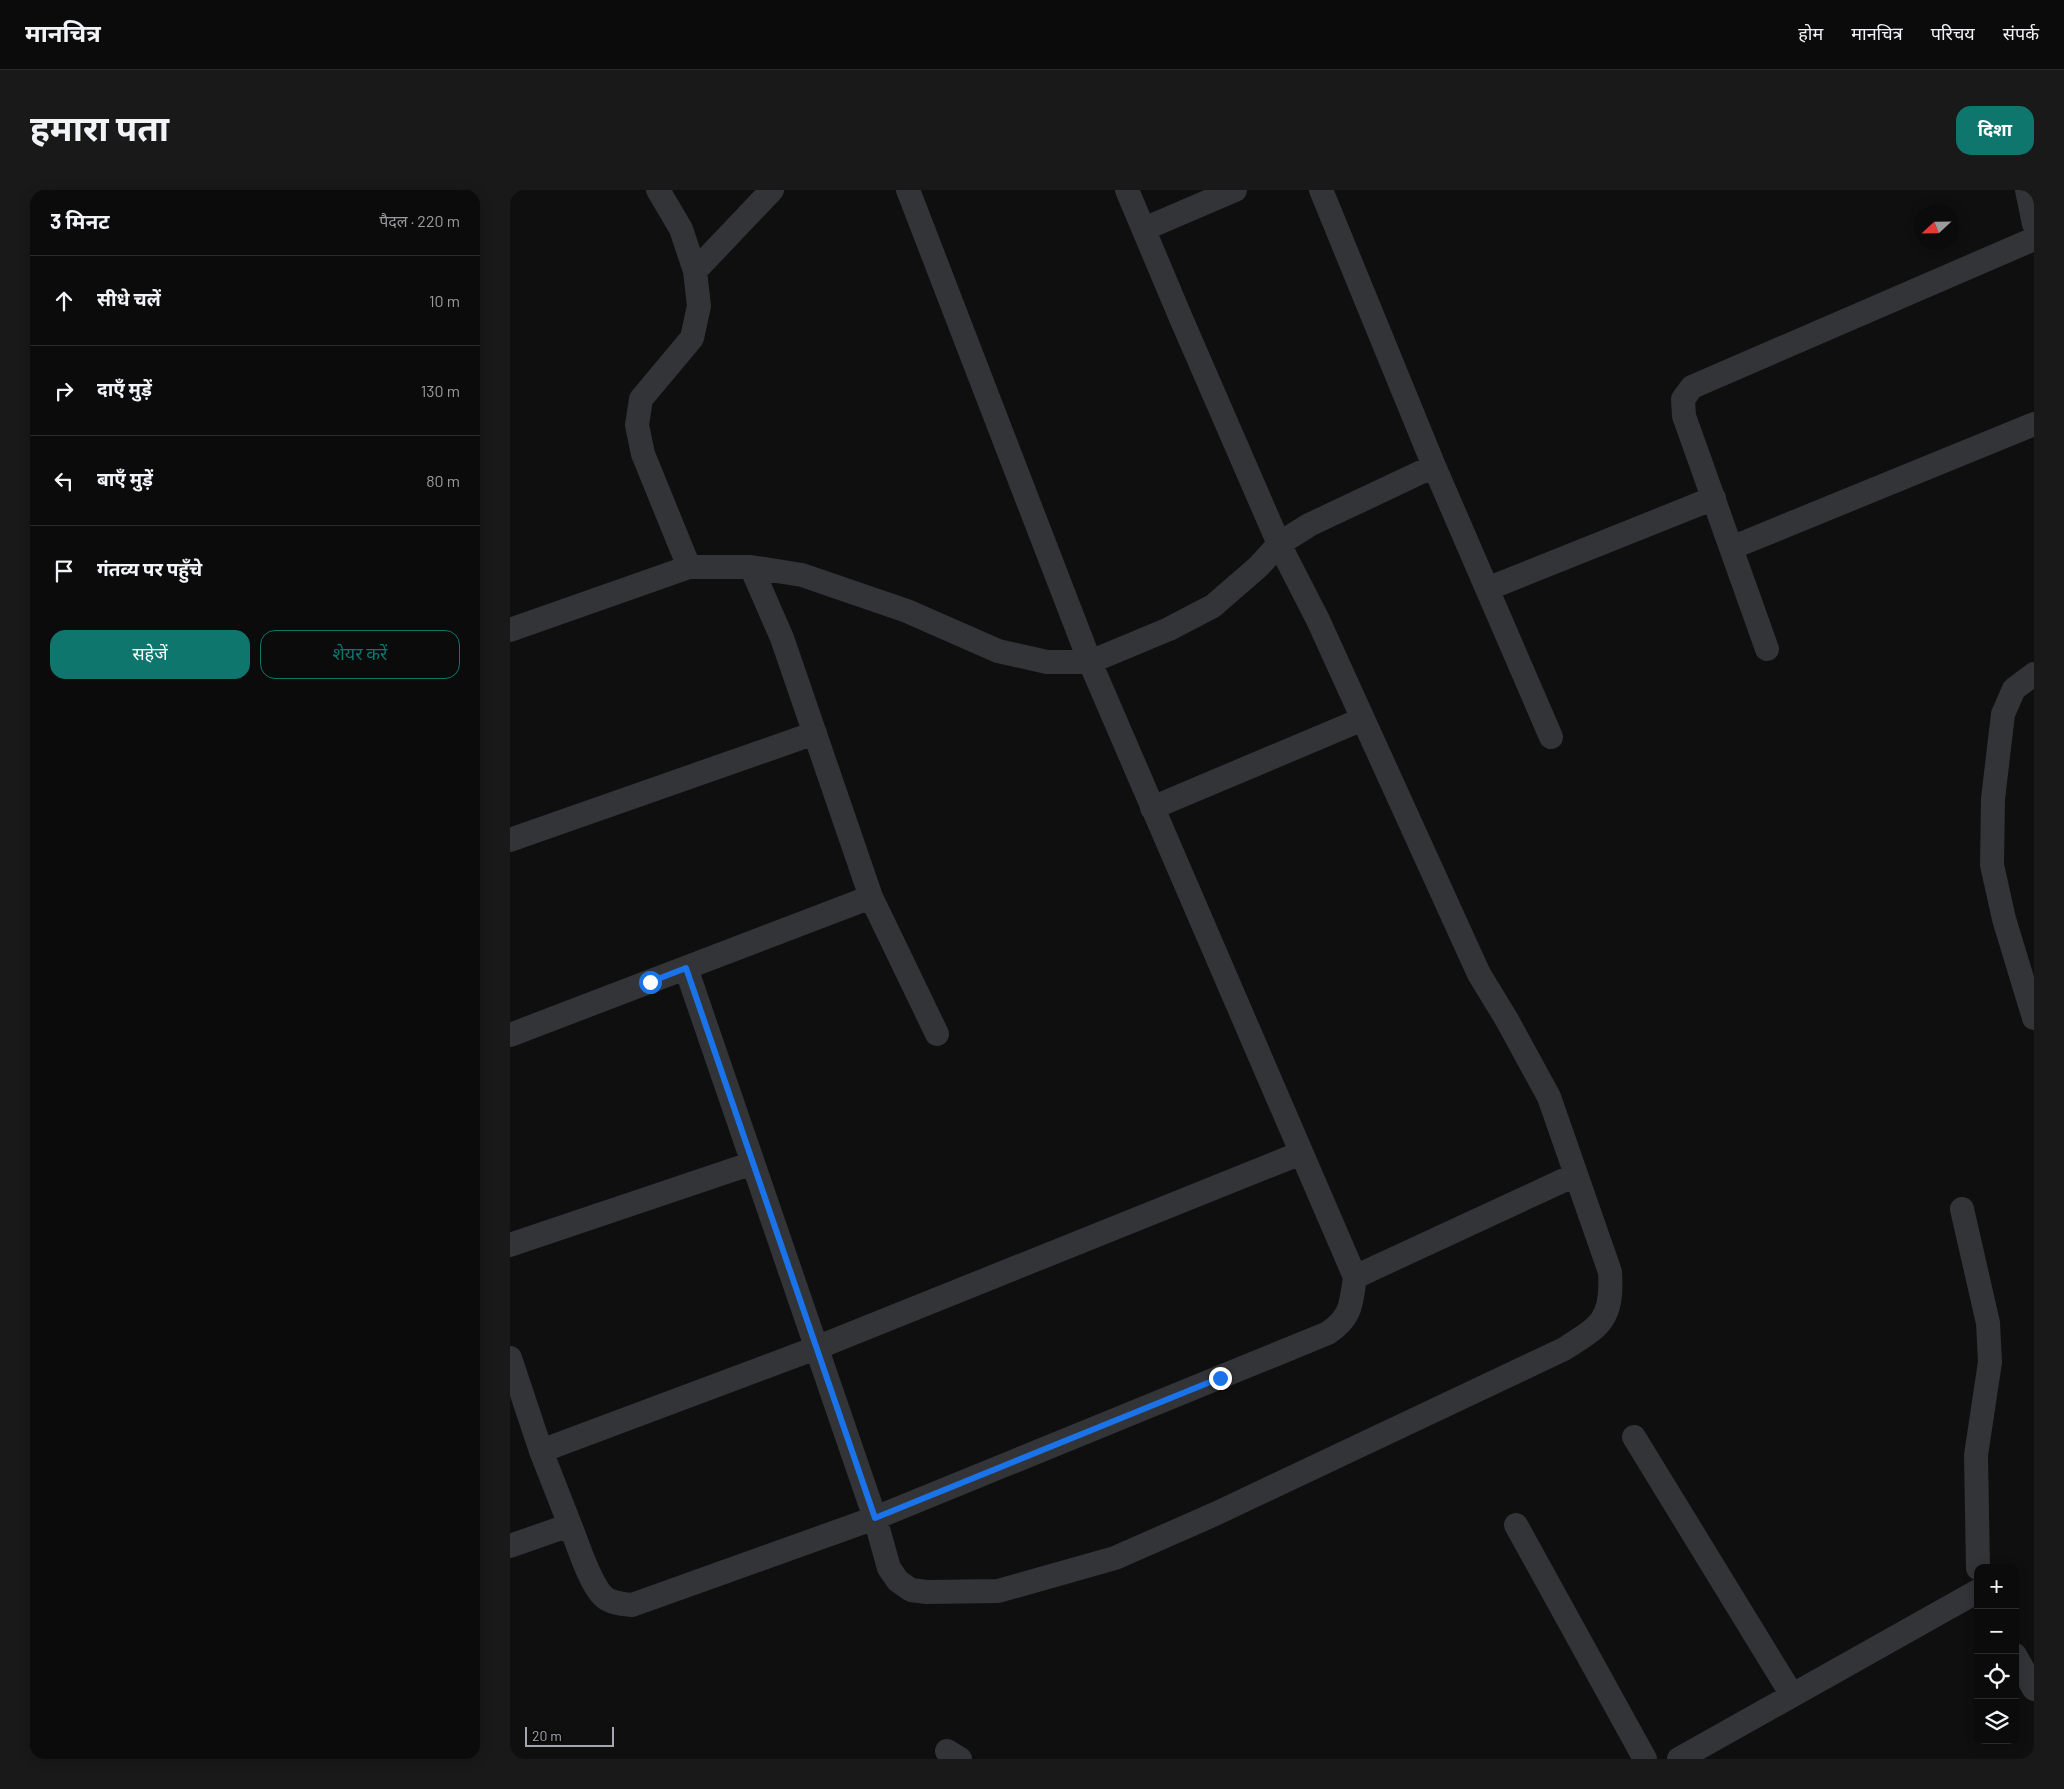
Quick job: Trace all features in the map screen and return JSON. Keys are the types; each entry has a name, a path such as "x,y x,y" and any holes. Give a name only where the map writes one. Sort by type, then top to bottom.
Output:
{"street":[{"path":"658,190 681,229 695,271 699,306 692,338 641,399 637,425 643,454 689,567"},
{"path":"695,271 772,190"},
{"path":"510,1360 541,1451 594,1583 604,1597 616,1603 632,1605 875,1518 1328,1333 1340,1326 1347,1318 1355,1277 1090,662 908,190"},
{"path":"686,968 875,1518 889,1568 898,1581 910,1590 927,1592 998,1591 1124,1554 1216,1514 1564,1349 1591,1332 1603,1319 1609,1306 1611,1294 1610,1272 1549,1097 1479,974 1318,620 1280,544 1127,190"},
{"path":"1144,229 1236,190"},
{"path":"1321,190 1434,466 1551,737"},
{"path":"2027,190 2034,224"},
{"path":"1767,649 1684,416 1683,399 1692,387 2034,239"},
{"path":"1731,548 2034,424"},
{"path":"510,630 689,567 751,567 802,575 907,611 998,651 1047,662 1090,662 1169,629 1213,606 1258,567 1280,544 1308,525 1434,466"},
{"path":"1487,589 1714,498"},
{"path":"751,567 782,638 871,897 937,1034"},
{"path":"2034,674 2014,689 2002,714 1992,799 1992,866 2004,919 2034,1018"},
{"path":"1152,808 1363,719"},
{"path":"510,840 815,733"},
{"path":"510,1035 871,897"},
{"path":"541,1451 816,1348 1301,1153"},
{"path":"510,1245 753,1163"},
{"path":"1355,1277 1576,1175"},
{"path":"1962,1209 1988,1322 1990,1362 1976,1456 1978,1564"},
{"path":"1634,1437 1792,1695"},
{"path":"510,1546 570,1525"},
{"path":"1516,1525 1645,1759"},
{"path":"1679,1759 1974,1593"},
{"path":"2019,1662 2034,1689"}],"route":[{"path":"650,982 686,968 875,1518 1220,1378"}]}
